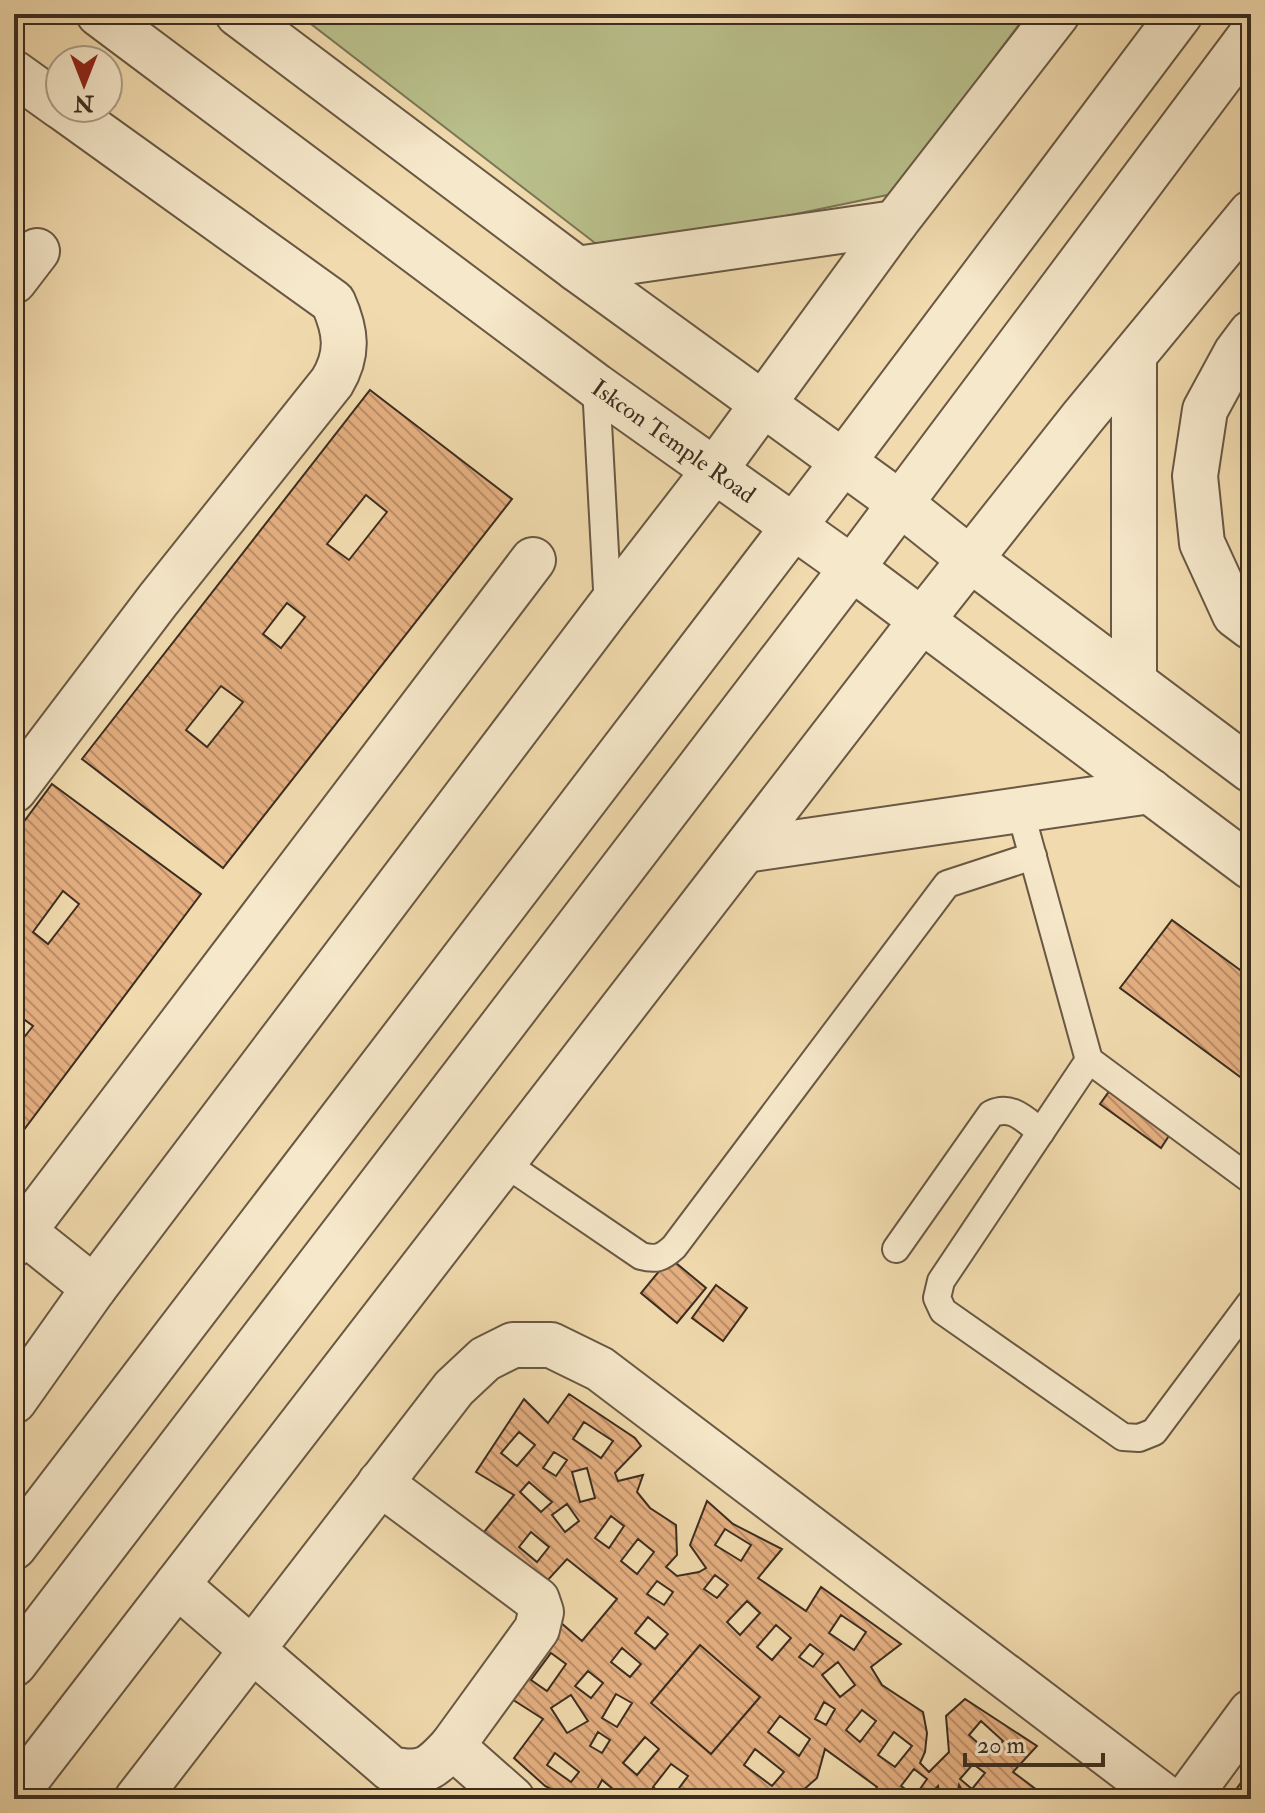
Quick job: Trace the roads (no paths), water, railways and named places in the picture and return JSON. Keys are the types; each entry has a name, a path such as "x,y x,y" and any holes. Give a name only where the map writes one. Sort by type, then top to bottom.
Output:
{"street":[{"name":"Iskcon Temple Road","path":"99,14 596,386 852,568 1251,867"},
{"path":"238,14 577,269 901,504 1251,770"},
{"path":"14,1401 94,1288 714,471 895,223 1057,14"},
{"path":"14,1547 843,462 1180,14"},
{"path":"14,1664 901,504 1251,35"},
{"path":"14,73 44,95"},
{"path":"14,790 158,600 332,382 343,354 344,338 333,302 85,124"},
{"path":"14,1796 922,620 1082,418 1251,213"},
{"path":"577,269 895,223"},
{"path":"1246,612 1202,543 1195,476 1205,410 1236,353 1249,338"},
{"path":"1134,356 1134,682"},
{"path":"94,1288 17,1233 533,560"},
{"path":"745,850 1150,791"},
{"path":"137,1799 454,1388 485,1359 513,1345 551,1345 600,1369 1167,1799"},
{"path":"177,1585 391,1769 409,1773 434,1766 537,1629 541,1612 537,1600 380,1483"},
{"path":"1187,1799 1251,1712"},
{"path":"452,1746 512,1799"}],"lane":[{"path":"596,386 608,608"},
{"path":"1020,810 1089,1060 1251,1180"},
{"path":"503,1162 641,1256 653,1259 663,1257 674,1247 947,884 1033,856"},
{"path":"1089,1060 941,1281 937,1298 943,1311 1123,1437 1139,1438 1154,1432 1251,1302"},
{"path":"896,1249 991,1114 1001,1109 1013,1111 1041,1132"}]}
